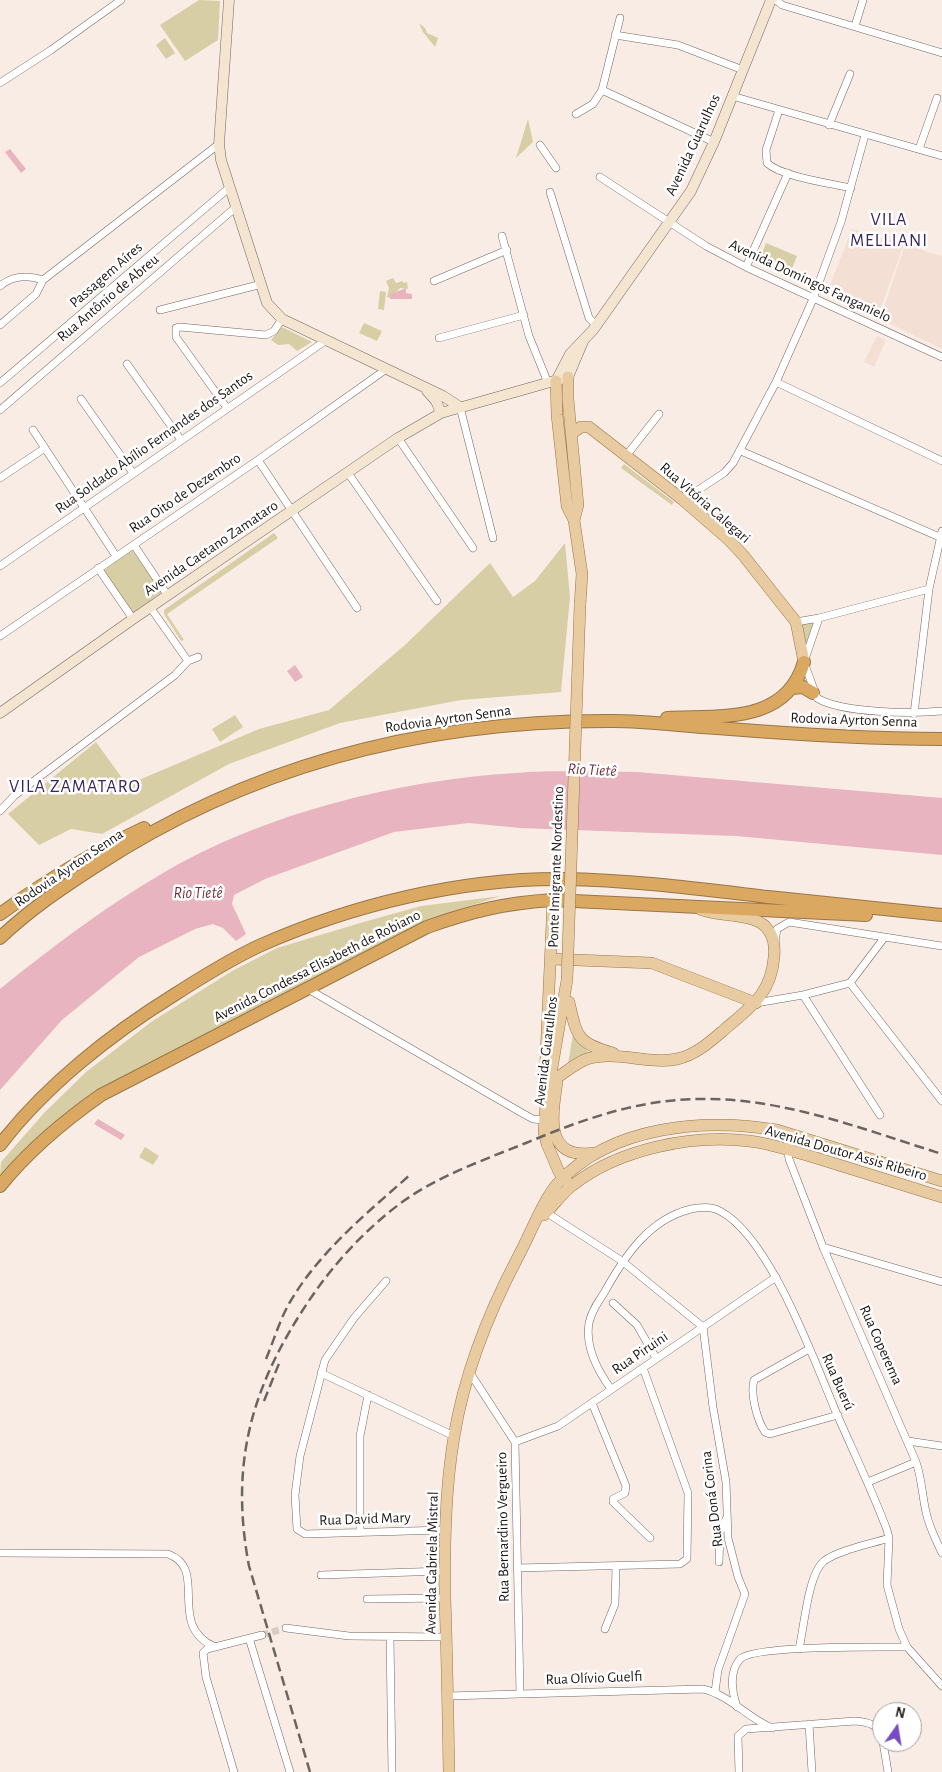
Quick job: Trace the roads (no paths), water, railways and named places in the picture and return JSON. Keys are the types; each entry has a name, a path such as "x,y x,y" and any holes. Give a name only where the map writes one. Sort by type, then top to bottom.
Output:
{"highway":[{"path":"615,721 737,716 754,712 771,704 792,688 804,662"},
{"path":"792,688 803,687 814,693"},
{"name":"Rodovia Ayrton Senna","path":"3,935 54,894 114,854 192,811 248,785 321,760 400,741 478,728 615,721 870,740 942,739"},
{"path":"0,914 36,888 112,843 177,812 192,811"},
{"path":"0,1145 14,1127 80,1062 154,1007 226,963 260,946 332,918 415,895 501,882 562,879 660,884 942,915"},
{"name":"Avenida Condessa Elisabeth de Robiano","path":"0,1186 40,1142 101,1095 427,927 468,913 514,902 553,900 883,916 903,911"}],"main road":[{"path":"229,0 219,144 220,160 267,303 282,319 426,390 442,396 460,407"},
{"name":"Avenida Guarulhos","path":"580,606 582,574 574,520 567,506 552,382 563,365 596,325 691,191 714,142 771,0"},
{"name":"Avenida Guarulhos","path":"574,520 578,505 568,377 584,339"},
{"name":"Avenida Caetano Zamataro","path":"0,713 133,619 398,438 441,414 460,407 568,377"},
{"path":"426,390 436,401 441,414"},
{"name":"Rua Vitória Calegari","path":"572,434 581,427 589,427 682,500 729,540 796,622 804,662"},
{"name":"Ponte Imigrante Nordestino","path":"567,980 580,606"},
{"name":"Avenida Guarulhos","path":"553,900 544,1132 552,1155 568,1182"},
{"path":"558,1078 587,1059 624,1057 676,1060 690,1055 708,1043 756,1003 772,974 775,943 764,925 756,921 709,913 696,908"},
{"path":"551,959 652,963 756,1003"},
{"name":"Avenida Guarulhos","path":"567,980 569,1002 552,1122 560,1142 570,1153 578,1155 601,1152"},
{"name":"Avenida Guarulhos","path":"546,1103 567,980"},
{"path":"569,1002 578,1034 583,1042 591,1048 624,1057"},
{"name":"Avenida Doutor Assis Ribeiro","path":"601,1152 644,1135 676,1128 710,1125 751,1126 795,1134 942,1181"},
{"path":"748,1141 752,1135 751,1126"},
{"path":"788,1150 789,1142 795,1134"},
{"name":"Avenida Doutor Assis Ribeiro","path":"568,1182 653,1147 700,1142 748,1141 788,1150 942,1197"},
{"path":"568,1182 601,1152"},
{"path":"550,1195 552,1155"},
{"name":"Avenida Gabriela Mistral","path":"544,1211 550,1195 568,1182"},
{"name":"Avenida Gabriela Mistral","path":"449,1772 444,1530 454,1436 470,1373 497,1300 537,1221 568,1182"}],"street":[{"path":"0,83 51,50 121,0"},
{"path":"776,0 782,5 942,53"},
{"path":"855,26 862,0"},
{"path":"576,114 593,104 602,90 620,18"},
{"path":"615,35 678,44 743,70"},
{"path":"829,125 850,74"},
{"path":"602,90 714,142"},
{"path":"732,96 942,156"},
{"path":"919,150 937,98"},
{"path":"778,110 765,157 771,167 851,188"},
{"path":"682,500 724,472 741,451 776,382 833,248 865,135"},
{"path":"0,325 36,294 43,280 219,144"},
{"path":"540,145 556,168"},
{"path":"746,267 788,173"},
{"name":"Avenida Domingos Fanganielo","path":"600,177 669,223 746,267 942,357"},
{"name":"Passagem Aíres","path":"0,383 230,187"},
{"path":"550,192 589,318 596,325"},
{"name":"Rua Antônio de Abreu","path":"0,410 236,208"},
{"path":"502,236 536,355 552,382"},
{"path":"434,281 507,250"},
{"path":"0,286 11,278 16,277 43,280"},
{"path":"160,310 262,284"},
{"path":"439,338 524,315"},
{"path":"227,408 176,337 176,328 266,335 274,331 282,319"},
{"name":"Rua Soldado Abílio Fernandes dos Santos","path":"0,566 325,341"},
{"path":"127,364 181,440"},
{"name":"Rua Oito de Dezembro","path":"0,636 258,460 385,370"},
{"path":"776,382 942,461"},
{"path":"82,399 133,473"},
{"path":"460,407 493,538"},
{"path":"626,456 659,414"},
{"path":"33,430 116,556"},
{"path":"398,438 473,548"},
{"path":"0,478 45,448"},
{"path":"741,451 941,536 929,589 914,714"},
{"path":"258,460 357,608"},
{"path":"348,473 437,600"},
{"path":"134,544 168,596"},
{"path":"98,568 133,619"},
{"path":"796,622 819,618 929,589"},
{"path":"150,608 188,661"},
{"path":"819,618 804,662 817,698 831,704 914,714 942,711"},
{"path":"0,811 14,796 175,674 188,661 198,657"},
{"path":"775,943 777,929 789,922 942,946"},
{"path":"756,1003 802,995 850,983 884,938"},
{"path":"850,983 942,1102"},
{"path":"308,989 522,1113 533,1118 545,1120"},
{"path":"802,995 880,1115"},
{"name":"Rua Coperema","path":"788,1150 789,1159 823,1247 908,1441 923,1485 930,1527 942,1554"},
{"name":"Rua Buerú","path":"611,1389 598,1371 588,1331 589,1321 622,1262 662,1221 679,1212 710,1207 735,1221 776,1276 868,1482 890,1538 888,1595 907,1646 942,1686"},
{"path":"544,1211 622,1262 703,1327"},
{"path":"823,1247 942,1282"},
{"name":"Rua Piruini","path":"515,1442 558,1426 776,1276"},
{"path":"386,1281 354,1318 330,1353 321,1373 454,1436"},
{"path":"612,1303 637,1324 656,1358"},
{"name":"Rua Doná Corina","path":"703,1327 713,1407 726,1482 728,1538 738,1577 745,1594 720,1662 715,1692"},
{"path":"809,1349 754,1380 754,1397 762,1427 765,1432 770,1434 838,1415"},
{"path":"517,1568 680,1564 688,1555 688,1493 643,1368"},
{"name":"Rua David Mary","path":"321,1373 300,1456 295,1484 294,1506 297,1529 305,1534 444,1530"},
{"name":"Rua Bernardino Vergueiro","path":"470,1373 515,1442 520,1694"},
{"path":"360,1533 360,1436 368,1395"},
{"path":"592,1402 626,1486 625,1493 614,1499 613,1502 650,1538"},
{"path":"908,1441 942,1446"},
{"path":"868,1482 916,1462"},
{"path":"720,1562 720,1532 726,1519"},
{"path":"799,1649 811,1590 818,1567 835,1556 890,1538"},
{"path":"0,1553 168,1554 178,1557 184,1564 187,1572 191,1625 196,1635 215,1647"},
{"path":"605,1629 615,1604 616,1566"},
{"path":"321,1575 444,1571"},
{"path":"367,1599 445,1598"},
{"path":"286,1628 349,1636 446,1637"},
{"path":"234,1772 202,1656 205,1650 262,1635"},
{"path":"390,1637 392,1772"},
{"path":"250,1638 290,1772"},
{"path":"737,1707 732,1681 740,1658 750,1653 799,1649 907,1646"},
{"name":"Rua Olívio Guelfi","path":"447,1696 689,1688 715,1692 758,1722 772,1728"},
{"path":"739,1772 737,1742 740,1732 746,1729 809,1724 868,1722 872,1724"},
{"path":"809,1724 812,1772"},
{"path":"885,1752 888,1772"}],"water":[{"path":"10,149 26,169 21,173 5,152"},
{"path":"406,288 406,293 412,294 412,299 390,299 391,294"},
{"path":"295,665 303,677 295,682 287,671"},
{"name":"Rio Tietê","path":"531,772 637,772 942,798 942,855 736,836 520,828 469,823 394,832 265,879 234,895 232,904 246,934 236,941 223,928 213,924 195,929 139,957 62,1020 0,1090 0,989 59,943 141,886 203,852 245,833 288,817 334,803 425,783"},
{"path":"98,1119 125,1135 121,1140 94,1124"}],"tunnel":[{"path":"262,1635 286,1628"}],"railway":[{"path":"310,1772 249,1566 244,1531 243,1467 248,1436 256,1406 281,1346 321,1283 360,1238 405,1200 449,1175 588,1119 652,1103 697,1099 760,1103 821,1116 942,1154"},
{"path":"266,1359 286,1309 315,1266 345,1233 411,1174"},
{"path":"264,1401 280,1361"}],"district":[{"name":"VILA MELLIANI","path":"889,230"},
{"name":"VILA ZAMATARO","path":"75,787"}]}
